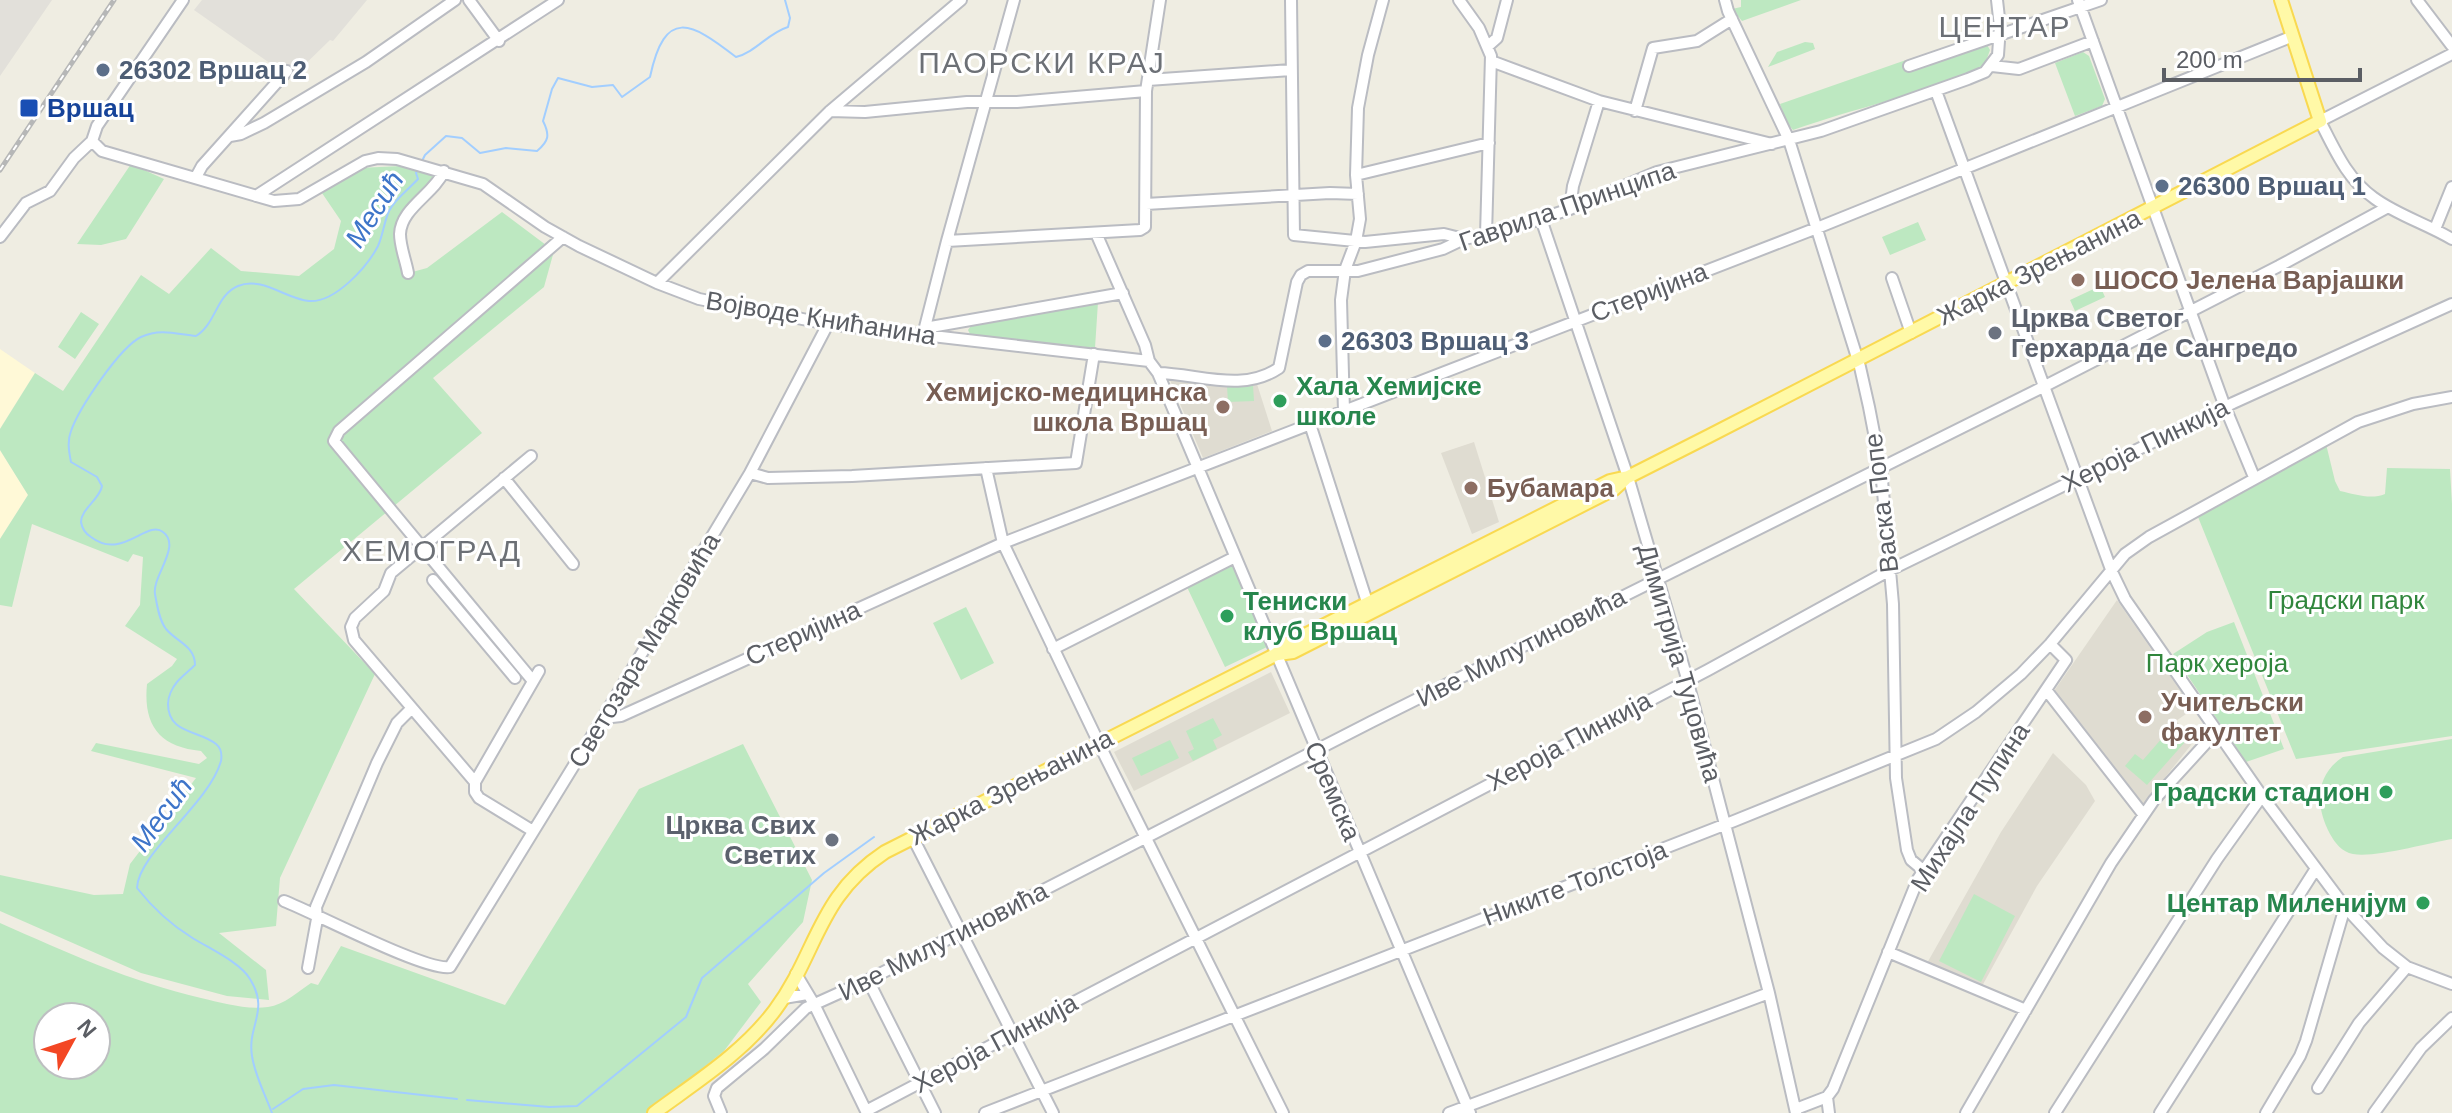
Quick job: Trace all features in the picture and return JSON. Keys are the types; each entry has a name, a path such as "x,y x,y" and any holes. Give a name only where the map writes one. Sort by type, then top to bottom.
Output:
{"main road":[{"path":"2281,0 2320,121"},
{"name":"Жарка Зрењанина","path":"1275,655 1293,652 1614,489 1628,477 2320,121"},
{"name":"Жарка Зрењанина","path":"654,1113 745,1044 784,998 824,917 841,890 872,860 912,836 1275,655 1289,643 1610,481 1628,477"}],"street":[{"path":"0,237 26,203 50,191 78,152 92,141 97,126 183,0"},
{"path":"230,136 264,123 366,62 455,0"},
{"path":"469,0 499,41"},
{"path":"256,196 558,0"},
{"path":"657,283 830,111 961,0"},
{"path":"924,332 1014,0"},
{"path":"947,241 1142,229 1146,221 1147,86 1160,0"},
{"path":"1291,0 1294,235 1370,242 1444,234 1464,239"},
{"path":"1344,412 1341,300 1345,270 1360,219 1356,175 1358,108 1383,0"},
{"path":"1459,0 1479,28 1491,61 1486,235"},
{"path":"1488,46 1497,38 1507,0"},
{"name":"Васка Попе","path":"1725,0 1789,140 1858,360 1881,469 1894,630 1896,778 1907,850 1911,860 1923,870"},
{"path":"1997,0 2001,34 1998,55 1992,66 2019,69 2093,41"},
{"path":"1909,66 2080,4 2101,0"},
{"path":"2417,0 2452,46"},
{"path":"2080,4 2225,407 2254,477"},
{"path":"1635,111 1653,48 1697,41 1732,19"},
{"name":"Стеријина","path":"603,718 621,716 1003,543 1815,229 2293,36"},
{"path":"2452,54 2320,121 2338,157 2366,192 2388,207 2452,239"},
{"path":"1491,61 1599,101 1772,144"},
{"name":"Гаврила Принципа","path":"1158,373 1231,382 1269,375 1279,368 1301,275 1308,271 1358,271 1443,249 1464,239 1570,209 1657,172 1789,140 1936,91 1985,72 1992,66"},
{"path":"830,111 865,112 984,102 1291,70"},
{"path":"196,177 202,166 287,71"},
{"path":"857,89 865,112"},
{"path":"1936,91 2112,572 2129,605 2262,796 2345,907 2383,948 2409,968 2452,984"},
{"path":"1570,209 1573,186 1599,101"},
{"name":"Војводе Книћанина","path":"92,141 102,151 256,196 288,201 313,192 365,161 378,158 412,162 490,188 527,216 563,237 657,283 699,299 828,324 924,332 962,340 1149,361"},
{"path":"1356,175 1489,143"},
{"path":"408,273 400,233 403,223 435,187 444,171"},
{"path":"2435,229 2452,187"},
{"path":"1146,204 1358,194"},
{"name":"Иве Милутиновића","path":"721,1113 715,1092 764,1049 810,999 868,980 1656,579 2043,387 2388,207"},
{"name":"Димитрија Туцовића","path":"1541,219 1628,477 1687,680 1769,993 1796,1111"},
{"name":"Сремска","path":"1096,233 1149,361 1158,373 1468,1110"},
{"path":"533,831 484,803 476,795 475,782 536,676 497,638 334,441 339,431 563,237"},
{"path":"1892,278 1911,333"},
{"name":"Војводе Книћанина","path":"924,332 1123,293"},
{"name":"Хероја Пинкија","path":"867,1112 1890,570 2077,477 2452,304"},
{"name":"Војводе Книћанина","path":"962,340 960,331 963,322"},
{"name":"Светозара Марковића","path":"317,914 399,953 448,968 750,473 828,324"},
{"path":"750,473 768,478 1076,463 1094,354"},
{"name":"Никите Толстоја","path":"985,1113 1724,825 1936,739 2021,674 2125,554 2149,537 2358,422 2413,404 2452,397"},
{"path":"1310,424 1368,605"},
{"path":"475,782 354,640 351,631 355,618 384,591 391,573 531,456"},
{"path":"986,468 1003,543 1283,1113"},
{"path":"504,478 573,564"},
{"path":"1053,649 1235,557"},
{"path":"433,580 515,678"},
{"path":"488,646 497,638"},
{"name":"Михајла Пупина","path":"1821,1100 1839,1075 1923,870 2066,660 2050,644"},
{"path":"2047,691 2143,814"},
{"path":"308,968 316,907 377,763 397,723 412,708"},
{"path":"1966,1113 2090,895 2143,814 2217,731"},
{"path":"2055,1113 2217,859 2262,796"},
{"path":"912,836 1053,1113"},
{"path":"2160,1113 2315,870"},
{"path":"284,901 317,914"},
{"path":"2266,1113 2306,1041 2345,907"},
{"path":"1888,952 2026,1010"},
{"path":"2318,1088 2359,1023 2409,968"},
{"path":"796,974 867,1112"},
{"path":"868,980 935,1113"},
{"path":"1449,1113 1468,1110 1769,993"},
{"path":"784,998 810,999"},
{"path":"2374,1113 2421,1048 2452,1018"},
{"path":"1796,1111 1821,1100 1829,1113"}],"shaded area":[{"path":"0,0 52,0 0,76"},
{"path":"202,0 367,0 333,41 330,40 291,78 194,10"},
{"path":"0,349 35,373 0,429"},
{"name":"Хемијско-медицинска школа Вршац","path":"1170,380 1257,384 1272,431 1203,458"},
{"name":"Бубамара","path":"1474,442 1499,522 1472,534 1441,453"},
{"path":"0,450 28,495 0,539"},
{"path":"2117,600 2193,709 2176,721 2195,740 2143,805 2054,691"},
{"path":"1271,672 1290,713 1134,791 1114,752"},
{"path":"2053,753 2086,785 2095,801 2037,886 1981,988 1926,965 2001,832"}],"green space":[{"path":"1741,0 1801,0 1742,21 1732,9 1741,7"},
{"path":"1805,42 1813,43 1815,49 1768,67 1777,52"},
{"path":"1986,43 1990,50 1985,64 1979,69 1793,130 1780,104 1906,60 1909,65"},
{"path":"2083,52 2089,56 2105,99 2102,106 2075,116 2055,63"},
{"path":"131,164 164,179 126,239 101,245 77,244"},
{"path":"401,166 435,175 434,183 405,214 405,274 427,268 502,212 554,251 544,287 433,378 482,433 294,589 375,674 280,878 276,926 219,933 266,970 269,1000 227,996 141,973 0,911 0,875 94,895 123,894 130,864 196,778 91,751 96,743 199,764 207,758 201,751 186,749 164,739 151,722 146,698 147,684 177,659 125,626 140,605 143,557 133,554 128,562 32,524 12,607 0,605 0,539 28,495 0,450 0,429 35,373 63,391 141,275 169,294 211,248 241,271 299,276 334,249 341,221 322,193 358,168"},
{"path":"1918,222 1926,240 1890,255 1882,237"},
{"path":"2100,286 2105,297 2075,311 2070,300"},
{"path":"1098,302 1095,348 970,334 968,330 971,326"},
{"path":"81,312 99,324 75,359 58,347"},
{"path":"1253,385 1254,401 1228,402 1227,386"},
{"name":"Градски парк","path":"2326,444 2340,491 2357,495 2385,494 2387,468 2450,469 2452,736 2296,759 2198,517"},
{"name":"Тениски клуб Вршац","path":"1232,564 1267,647 1225,667 1186,585"},
{"path":"966,607 994,663 961,680 933,623"},
{"name":"Парк хероја","path":"2234,622 2284,749 2246,762 2173,654 2207,632"},
{"path":"1213,718 1222,735 1213,740 1217,749 1193,761 1188,752 1194,749 1186,731"},
{"path":"2170,729 2185,742 2147,785 2125,766 2135,754 2143,760"},
{"name":"Градски стадион","path":"2452,739 2452,839 2363,855 2349,853 2337,844 2325,823 2320,802 2323,782 2334,764 2343,757"},
{"path":"1170,740 1179,758 1141,776 1132,758"},
{"path":"743,744 812,880 803,922 748,984 761,1002 724,1051 647,1113 0,1113 0,923 124,975 234,1006 274,1006 311,983 318,985 341,946 505,1005 639,789"},
{"path":"1974,894 2015,916 1981,982 1939,961"}],"waterway":[{"name":"Месић","path":"421,163 425,155 446,136 462,138 480,153 506,148 537,151 547,138 543,121 558,78 592,87 613,85 622,97 650,77 663,39 672,31 693,29 736,57 788,27 790,18 785,0"},
{"name":"Месић","path":"272,1113 252,1056 258,1000 250,979 231,961 169,921 137,888 140,874 149,859 203,794 221,759 216,744 179,726 169,714 168,701 172,690 195,665 189,649 164,625 155,594 168,553 168,538 157,529 113,545 102,543 87,534 83,529 82,517 102,486 97,477 71,462 69,439 75,421 101,379 122,353 141,337 162,332 196,336 203,331 225,296 238,286 256,284 309,301 319,300 339,290 373,254 389,211 418,179 418,169"},
{"path":"467,1100 549,1107 577,1106 686,1017 702,978 824,873 874,837"},
{"path":"273,1109 303,1089 334,1085 457,1099"}],"railway":[{"path":"0,170 114,0"}],"place":[{"name":"26302 Вршац 2","path":"103,70"},
{"name":"Вршац","path":"29,108"},
{"name":"26300 Вршац 1","path":"2162,186"},
{"name":"ШОСО Јелена Варјашки","path":"2078,280"},
{"name":"Црква Светог Герхарда де Сангредо","path":"1995,333"},
{"name":"26303 Вршац 3","path":"1325,341"},
{"name":"Хала Хемијске школе","path":"1280,401"},
{"name":"Хемијско-медицинска школа Вршац","path":"1223,407"},
{"name":"Бубамара","path":"1471,488"},
{"name":"Тениски клуб Вршац","path":"1227,616"},
{"name":"Учитељски факултет","path":"2145,717"},
{"name":"Градски стадион","path":"2386,792"},
{"name":"Црква Свих Светих","path":"832,840"},
{"name":"Центар Миленијум","path":"2423,903"}],"district":[{"name":"ЦЕНТАР","path":"2005,27"},
{"name":"ПАОРСКИ КРАЈ","path":"1042,63"},
{"name":"ХЕМОГРАД","path":"432,551"}]}
